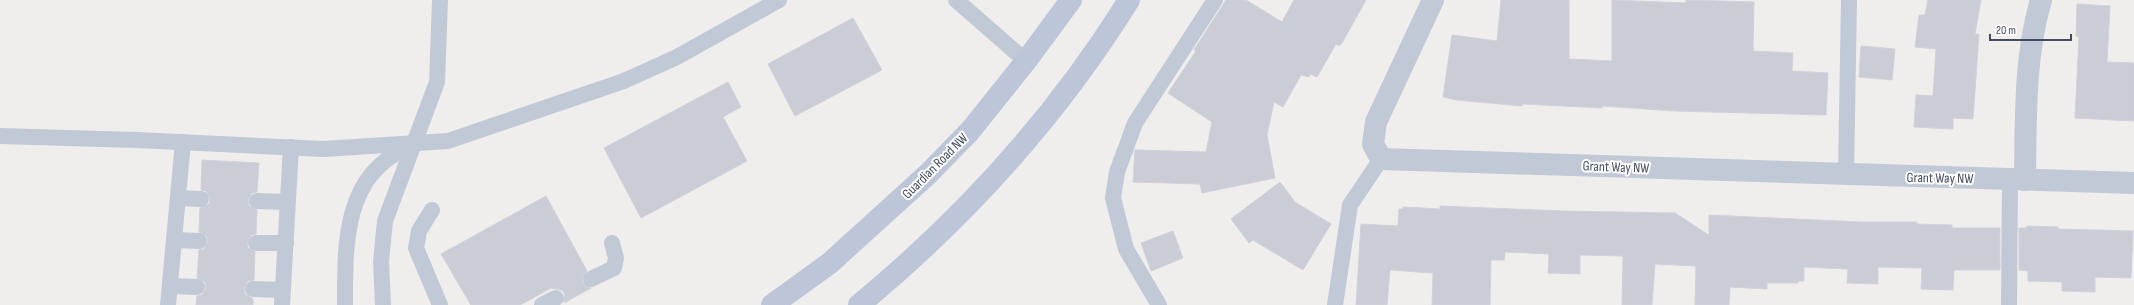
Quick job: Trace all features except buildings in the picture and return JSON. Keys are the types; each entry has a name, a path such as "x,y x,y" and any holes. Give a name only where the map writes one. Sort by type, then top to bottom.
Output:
{"main road":[{"name":"Guardian Road NW","path":"772,305 830,263 928,174 970,131 1026,61 1071,0"},
{"path":"859,305 940,234 995,177 1073,82 1130,0"}],"street":[{"path":"1381,159 1373,144 1376,122 1433,0"},
{"path":"2018,179 2031,42 2041,0"},
{"name":"Grant Way NW","path":"1381,159 1846,176 2018,179 2134,184"}],"lane":[{"path":"383,305 381,261 385,221 437,82 440,0"},
{"path":"0,136 183,142 323,149 414,145 448,141 624,81 677,57 779,0"},
{"path":"956,0 1026,61"},
{"path":"1159,305 1126,249 1113,198 1117,172 1135,123 1215,0"},
{"path":"1846,176 1849,0"},
{"path":"168,305 183,142"},
{"path":"345,305 349,225 357,200 373,171 381,163 391,154 414,145"},
{"path":"254,289 282,298 291,147"},
{"path":"1335,305 1350,205 1381,159"},
{"path":"2009,305 2018,179"},
{"path":"178,198 201,199"},
{"path":"257,201 287,202"},
{"path":"432,210 419,231 416,248 440,305"},
{"path":"174,240 199,241"},
{"path":"256,242 286,243"},
{"path":"591,279 614,268 616,258 612,243"},
{"path":"170,286 197,287"}]}
